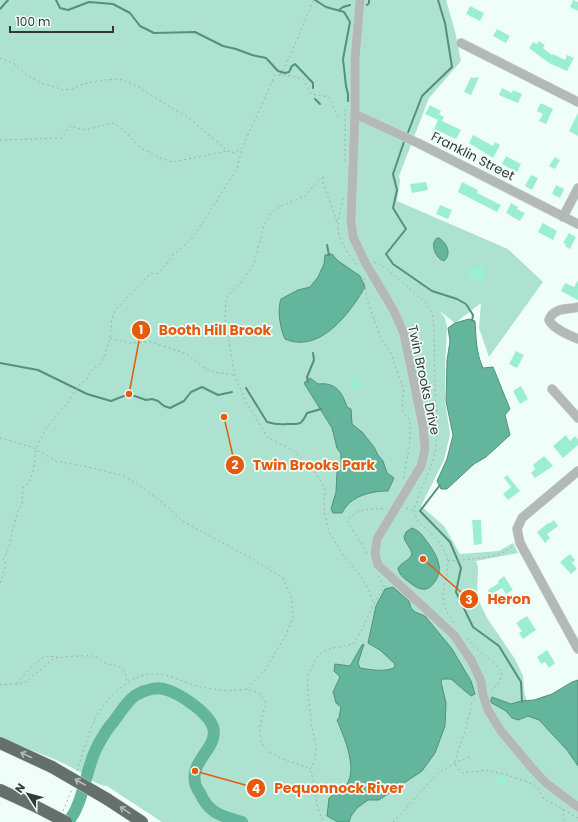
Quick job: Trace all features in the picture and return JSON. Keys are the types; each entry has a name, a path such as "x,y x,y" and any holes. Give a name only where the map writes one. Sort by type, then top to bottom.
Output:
{"highway":[{"path":"0,743 52,767 107,799 142,822"},
{"path":"0,790 64,818"}],"street":[{"name":"Twin Brooks Drive","path":"360,0 355,60 355,114 351,200 353,237 366,264 394,311 404,334 423,426 424,449 421,466 377,539 375,554 378,565 454,635 471,660 482,681 483,695 488,710 501,731 530,767 546,783 578,807"},
{"path":"461,43 578,102"},
{"name":"Franklin Street","path":"355,114 420,144 578,224"},
{"path":"564,217 578,188"},
{"path":"578,307 564,308 555,312 550,315 549,320 550,323 578,339"},
{"path":"552,389 578,418"},
{"path":"578,471 522,518 516,529 520,543 578,649"}],"path":[{"path":"280,75 289,60 305,18 314,0"},
{"path":"0,58 15,64 27,75 40,83 64,90 72,89 83,84 105,80 119,80 137,86 189,118 228,151 235,153 242,148"},
{"path":"0,583 6,564 3,560 8,550 17,513 22,504 23,488 30,481 34,468 36,450 47,426 68,403 80,384 86,380 92,371 101,364 110,338 115,310 151,273 157,274 166,266 173,255 196,233 237,169 242,148 275,75 287,75 303,79 311,94 329,97 338,116"},
{"path":"345,167 345,110 349,106"},
{"path":"0,140 62,138 70,126 86,130 112,123 120,127 141,148 160,158 173,162 228,151"},
{"path":"358,267 343,247 338,223 323,183 323,177 305,196 279,207 270,214 264,225 254,264 244,279 226,298 225,318 235,376 246,402 268,438 291,449 303,459 316,474 325,488 325,516 329,532 343,555 357,571 368,588 374,604"},
{"path":"338,223 344,196"},
{"path":"371,261 378,263 387,269 426,303 432,313 434,325 437,438 435,453 430,470 418,497 414,511 418,522 430,532 441,545 447,556 448,568 443,594 444,604 448,614 457,627"},
{"path":"362,274 366,280 367,300 374,323 381,339 390,352 404,390 402,401 403,412 410,420 410,443 403,480"},
{"path":"110,338 129,343 151,342 188,354 202,367 214,372 235,376"},
{"path":"0,438 32,447 56,461 93,468 123,476 138,484 154,496 184,522 251,558 283,578 291,596 293,617 286,635 266,670 247,689"},
{"path":"368,555 360,540 348,524 348,519 354,513 365,508 387,508"},
{"path":"448,561 463,560 501,553 508,551 520,543"},
{"path":"376,573 384,588"},
{"path":"309,770 316,755 316,743 312,727 308,679 315,660 324,651 353,644 360,635 374,604 383,590"},
{"path":"467,639 502,671 501,680 497,686 488,692"},
{"path":"17,683 26,672 39,661 48,656 66,658 74,656 92,656 109,664 113,664 124,671 127,676 127,684"},
{"path":"0,685 24,683 28,681 32,675 40,671 53,659 58,657"},
{"path":"78,771 90,729 97,713 118,690 140,676 153,674 171,677 196,686 230,692 247,689 256,690 263,696 266,703 260,727 260,740 263,746 272,754 307,767 314,781 318,809 325,822"},
{"path":"454,763 466,728 472,702 476,699"},
{"path":"393,822 439,772 454,763 471,756"},
{"path":"454,763 459,770 463,772 486,770 528,782 537,787 543,798 578,818"},
{"path":"64,818 74,783"},
{"path":"563,809 564,822"}],"shaded area":[{"path":"0,0 446,0 455,31 461,61 429,98 399,176 400,181 397,201 508,249 543,282 489,357 479,328 481,303 455,323 440,311 445,318 447,327 445,400 450,435 444,460 421,506 444,526 460,554 499,551 513,543 518,553 476,561 478,567 477,597 487,618 515,659 523,676 524,692 530,711 578,754 578,822 162,822 107,786 98,784 73,768 42,754 0,739"},
{"path":"437,238 442,240 448,249 448,255 444,261 437,256 434,251 434,242"},
{"path":"332,254 337,260 360,276 365,287 342,319 322,336 310,341 298,342 285,339 280,319 279,308 281,299 298,290 310,287 318,277 324,264 325,255"},
{"path":"469,319 475,321 478,351 483,368 493,367 510,409 505,415 510,435 486,457 474,464 447,489 441,489 437,481 447,459 453,435 446,401 447,360 450,341 448,328 455,323"},
{"path":"310,378 318,384 334,386 337,389 343,397 347,407 351,409 352,424 362,432 374,447 383,461 387,473 394,478 388,491 368,493 350,502 342,513 333,513 331,509 336,492 337,472 341,464 341,454 337,448 332,428 304,383"},
{"path":"412,528 425,538 435,553 439,565 437,578 427,589 420,589 413,585 400,574 398,568 412,554 404,537 406,532"},
{"path":"393,587 409,601 411,608 415,612 425,616 452,649 471,681 475,694 471,696 451,679 442,679 441,682 446,703 445,726 435,753 422,771 379,800 368,800 357,808 351,816 349,822 338,822 327,816 329,798 344,788 349,781 351,764 347,745 337,720 339,718 341,707 336,703 333,692 340,677 334,671 335,664 350,666 364,644 358,663 360,668 382,670 394,668 395,664 380,650 368,643 376,606 385,589"},
{"path":"578,680 578,766 567,750 539,720 528,716 518,720 512,718 506,711 490,702 492,697 511,704 521,701 534,700 552,694"}],"building":[{"path":"573,0 578,2 578,11 570,7"},
{"path":"470,6 484,13 480,21 466,14"},
{"path":"497,29 510,36 506,43 493,36"},
{"path":"539,41 545,45 543,48 552,55 553,54 565,60 567,55 574,58 567,71 549,63 529,48 533,42 537,44"},
{"path":"471,77 479,77 471,95 464,92"},
{"path":"502,88 512,93 513,90 522,94 518,103 499,95"},
{"path":"540,104 553,109 546,124 539,121 543,114 537,111"},
{"path":"430,105 441,111 439,114 444,117 442,121 461,130 456,139 434,129 438,120 425,114"},
{"path":"578,113 578,136 569,131"},
{"path":"473,135 493,146 495,142 500,145 493,158 469,143"},
{"path":"506,156 521,164 517,172 502,164"},
{"path":"555,157 560,160 555,169 549,166"},
{"path":"531,175 538,178 532,190 525,186"},
{"path":"426,182 428,190 412,193 410,184"},
{"path":"462,182 478,190 477,193 501,205 497,212 458,192"},
{"path":"556,185 564,189 560,198 552,194"},
{"path":"511,203 518,207 517,209 525,213 520,221 506,213"},
{"path":"440,205 452,210 448,219 436,214"},
{"path":"543,223 557,231 553,240 538,232"},
{"path":"569,233 576,237 570,249 563,243"},
{"path":"482,265 485,282 479,283 478,278 470,279 468,269"},
{"path":"578,280 578,300 561,291 565,283 574,287"},
{"path":"516,351 524,355 517,368 509,364"},
{"path":"355,376 363,386 356,391 349,381"},
{"path":"521,386 528,399 520,404 513,391"},
{"path":"566,435 570,441 575,436 578,440 578,445 563,458 553,446"},
{"path":"544,456 553,466 535,478 531,473 535,469 533,465"},
{"path":"507,475 520,491 508,500 503,494 511,487 504,478"},
{"path":"472,520 481,520 482,544 474,545"},
{"path":"554,520 558,526 547,534 550,538 545,543 537,532"},
{"path":"570,554 575,560 572,563 577,569 571,574 560,562"},
{"path":"504,576 513,590 506,594 502,588 490,595 488,590 499,583 498,581"},
{"path":"527,616 536,630 523,639 519,633 522,631 516,623"},
{"path":"547,650 555,663 549,668 545,662 541,664 537,657"},
{"path":"502,774 503,776 508,777 505,785 496,782 497,777"}],"waterway":[{"path":"0,9 8,0"},
{"path":"56,0 60,8 68,10 89,2 113,4 130,13 140,26 154,33 195,32 223,46 266,58 278,71 285,73 289,72 295,64 313,83 313,88"},
{"path":"315,0 326,7 344,12 350,22 343,59 348,101"},
{"path":"367,5 369,0"},
{"path":"407,135 422,96 452,67 445,23 438,0"},
{"path":"339,10 350,5"},
{"path":"315,99 320,104"},
{"path":"405,139 393,174 397,190 393,208 406,229 386,254 393,264 432,291 457,299 466,304 473,315 472,321"},
{"path":"327,245 328,255"},
{"path":"308,382 307,377 314,360 313,353"},
{"path":"0,363 38,370 87,394 111,401 129,394 146,400 152,399 158,401 164,406 170,408 184,401 191,392 202,387 218,395 232,392"},
{"path":"246,388 267,422 274,424 297,424 303,420 307,413 321,409"},
{"path":"440,485 420,511 450,542 461,568 456,592 473,627 499,646 521,682 522,702"},
{"path":"68,822 79,802 93,756 107,731 132,698 147,690 158,688 170,691 185,699 199,709 210,721 214,734 209,748 197,767 195,774 196,785 204,800 212,810 222,816 242,822"}],"place":[{"name":"Booth Hill Brook","path":"129,394"},
{"name":"Twin Brooks Park","path":"224,417"},
{"name":"Heron","path":"423,559"},
{"name":"Pequonnock River","path":"195,771"}]}
